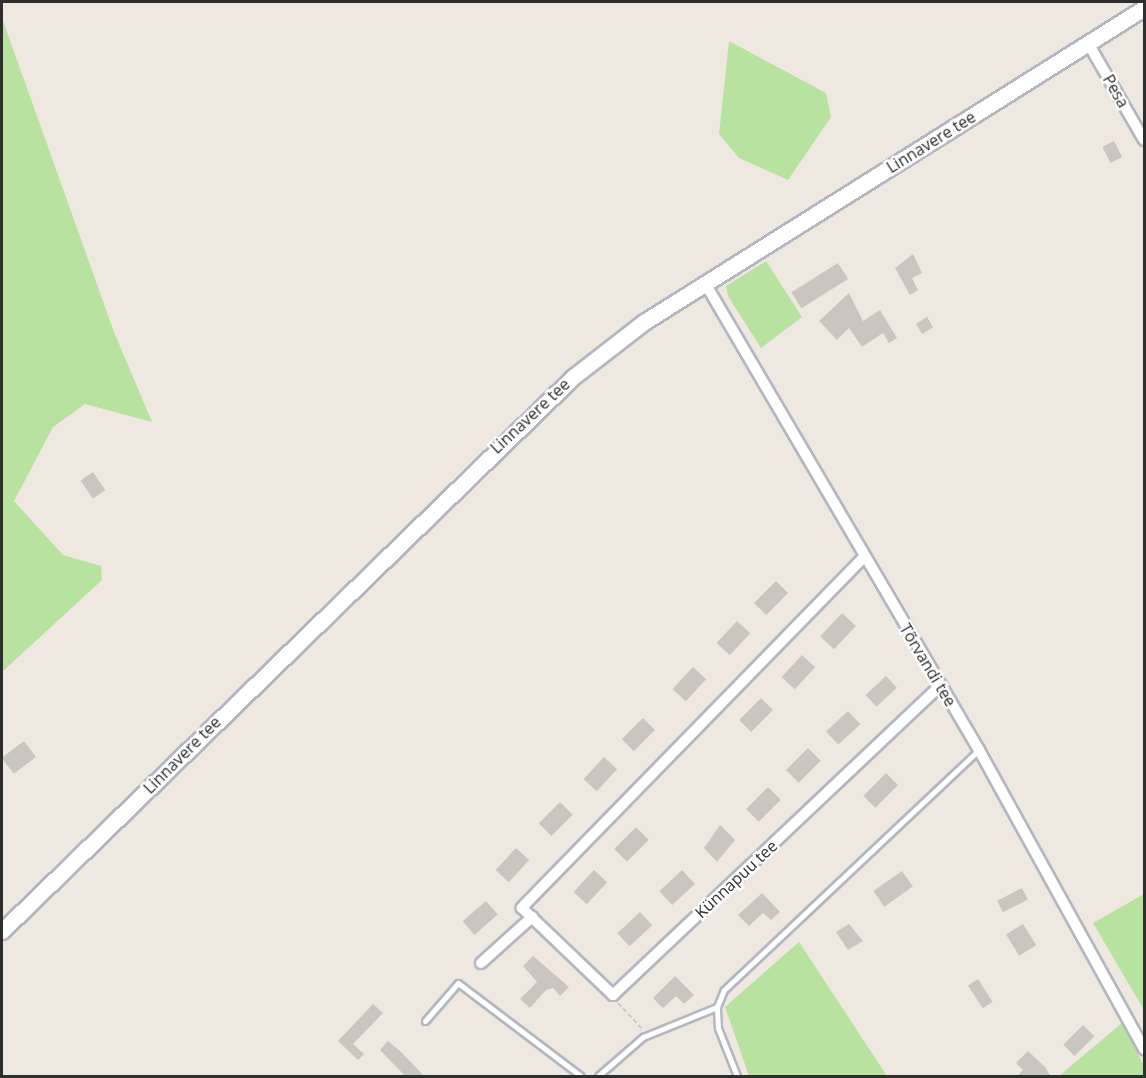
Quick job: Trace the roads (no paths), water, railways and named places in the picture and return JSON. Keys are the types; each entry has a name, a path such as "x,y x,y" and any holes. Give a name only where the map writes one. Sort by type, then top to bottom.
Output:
{"street":[{"name":"Linnavere tee","path":"2,931 502,442 590,363 705,283 1144,8"},
{"name":"Pesa","path":"1088,43 1144,140"},
{"name":"Tõrvandi tee","path":"705,283 863,558 980,750 1144,1049"},
{"path":"481,963 532,917 522,908 863,558"},
{"name":"Künnapuu tee","path":"532,917 613,996 940,686"}],"lane":[{"path":"737,1077 718,1028 717,1007 724,990 980,750"},
{"path":"425,1021 458,982 581,1077"},
{"path":"598,1077 648,1035 717,1007"}]}
